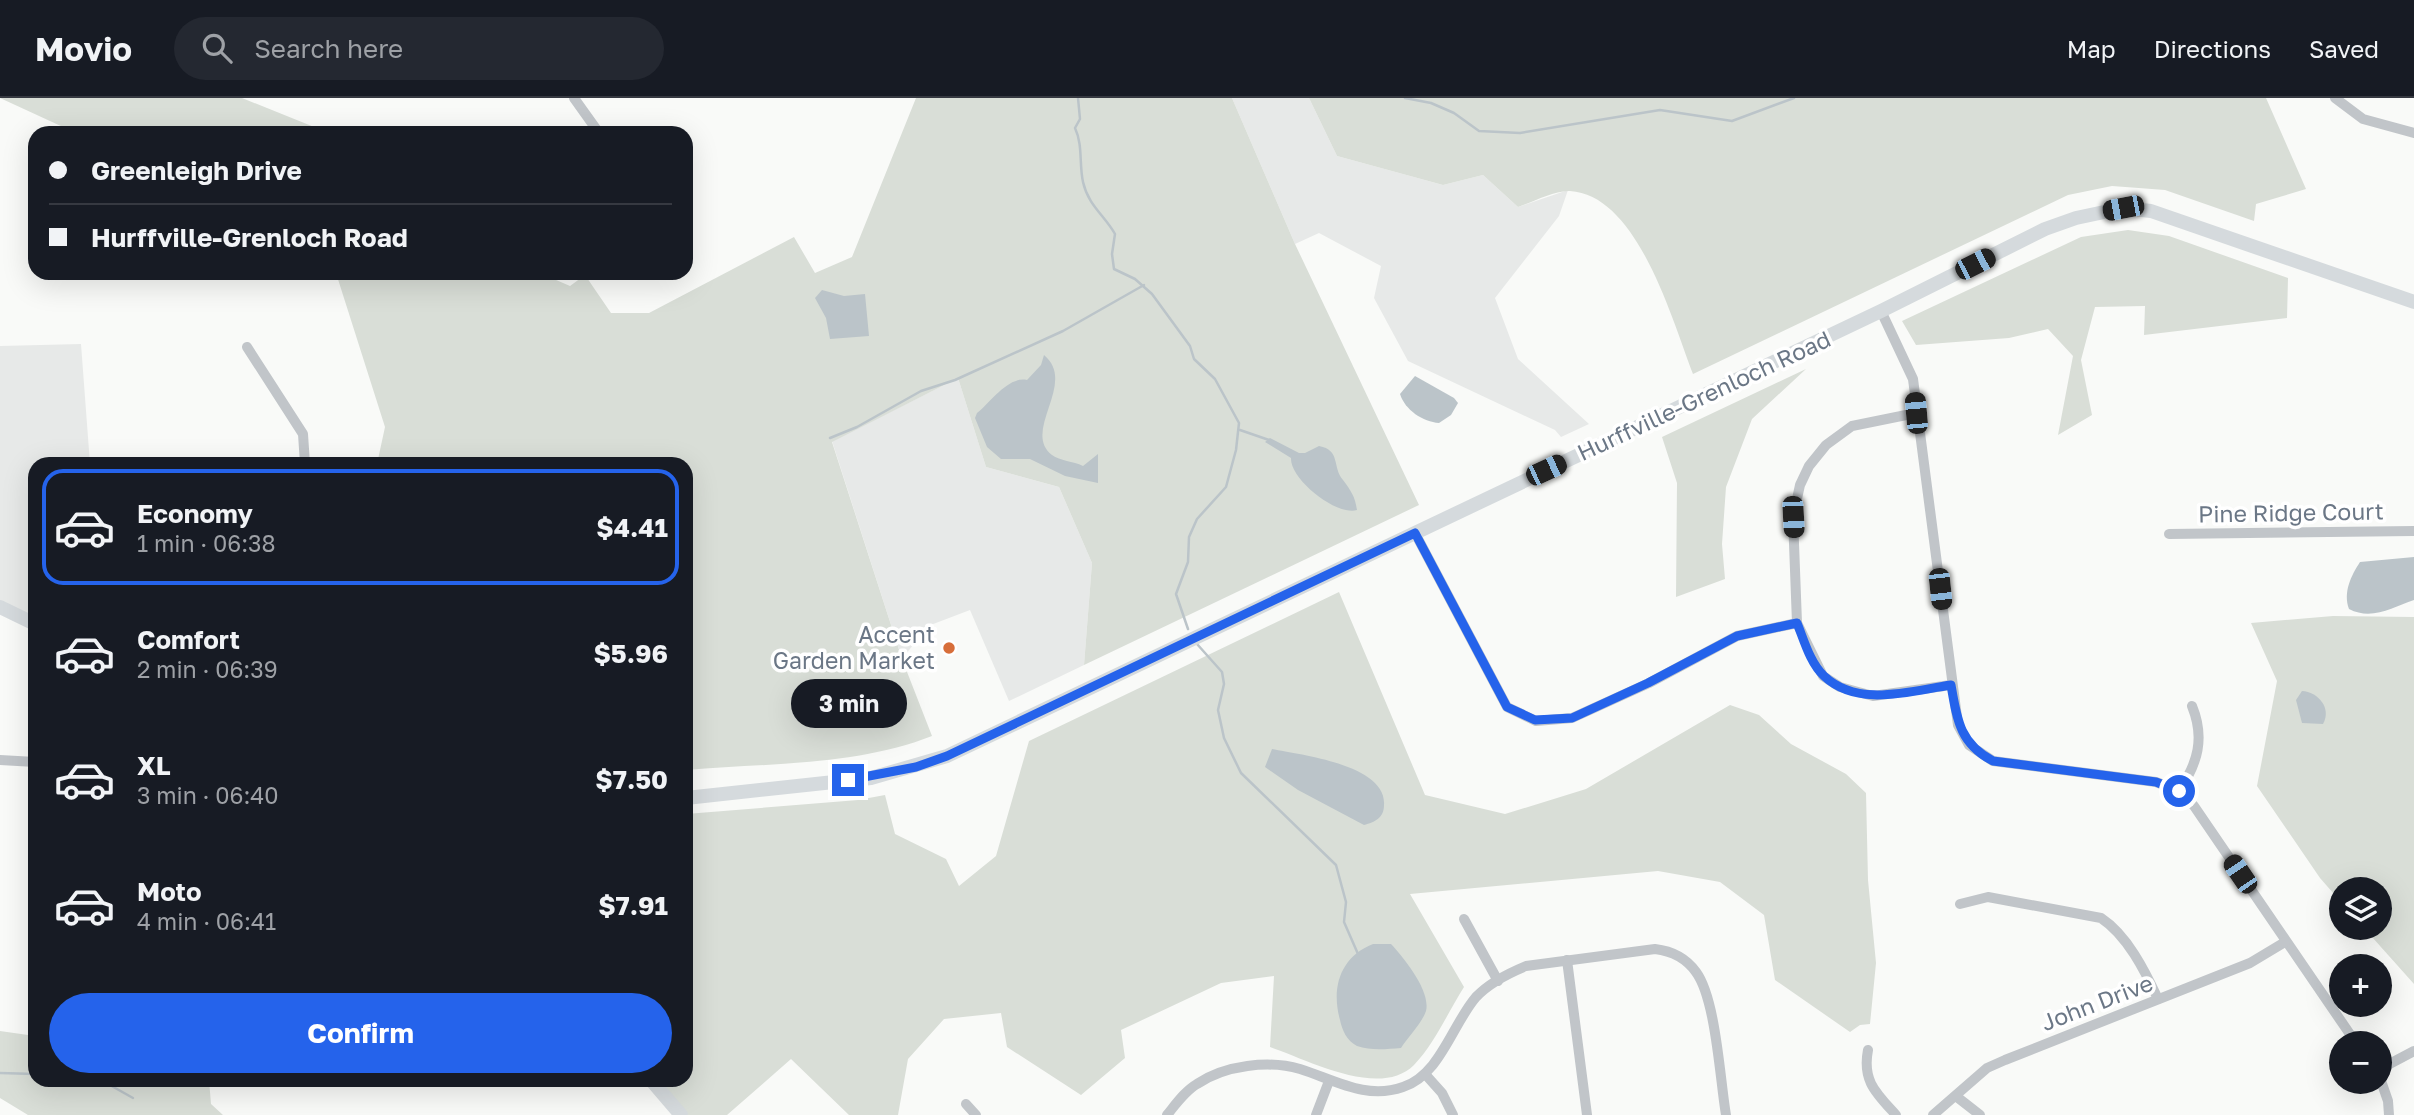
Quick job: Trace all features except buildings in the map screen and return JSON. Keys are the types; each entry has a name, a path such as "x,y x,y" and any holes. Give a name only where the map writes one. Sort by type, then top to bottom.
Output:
{"main road":[{"name":"Hurffville-Grenloch Road","path":"693,797 871,778 947,756 1881,311 2045,229 2076,218 2123,208 2171,217 2414,302"},
{"path":"0,607 28,621"},
{"path":"657,1087 681,1115"}],"street":[{"path":"574,98 594,126"},
{"path":"2335,98 2363,120 2414,133"},
{"path":"1881,311 1913,379 1936,540 1951,685 1962,736 1979,754 1993,761 2156,782 2179,791 2194,806 2348,1031"},
{"path":"247,347 303,434 305,457"},
{"path":"1916,413 1852,426 1826,445 1810,466 1800,485 1793,517 1797,623 1823,676 1840,687 1873,696 1951,685"},
{"name":"Pine Ridge Court","path":"2169,534 2414,531"},
{"path":"1415,533 1507,707 1535,720 1572,718 1648,683 1737,636 1797,623"},
{"path":"2179,791 2192,771 2199,749 2199,721 2192,706"},
{"path":"0,760 28,762"},
{"path":"1960,904 1988,897 2101,918 2109,924 2146,973 2158,999"},
{"path":"1464,919 1498,981"},
{"name":"John Drive","path":"1933,1115 1957,1097 1987,1068 2250,963 2285,942"},
{"path":"1167,1115 1196,1084 1224,1072 1248,1066 1276,1064 1301,1069 1369,1093 1404,1087 1425,1074 1478,995 1498,981 1526,966 1655,949 1668,950 1687,961 1706,990 1726,1115"},
{"path":"1567,961 1587,1115"},
{"path":"1868,1050 1865,1066 1867,1080 1896,1115"},
{"path":"2392,1063 2414,1051"},
{"path":"1425,1074 1442,1093 1452,1115"},
{"path":"1316,1115 1329,1081"},
{"path":"2386,1094 2389,1115"},
{"path":"1957,1097 1980,1115"},
{"path":"966,1104 976,1115"}],"shaded area":[{"path":"0,98 242,98 312,126 61,126"},
{"path":"916,98 1232,98 1295,244 1419,505 1084,665 1092,563 1059,487 986,467 958,378 832,442 902,659 932,736 903,746 842,758 693,770 693,457 379,457 385,427 338,280 556,280 570,286 578,280 588,280 611,313 649,313 794,237 815,273 852,257"},
{"path":"1232,98 1309,98 1337,156 1443,185 1483,175 1518,207 1568,190 1559,216 1495,298 1518,359 1589,424 1561,437 1555,430 1408,361 1374,298 1381,266 1319,233 1295,244"},
{"path":"1309,98 2266,98 2306,189 2256,204 2254,221 2165,190 2112,186 2068,195 1693,374 1663,293 1649,264 1633,236 1615,214 1594,198 1564,191 1518,207 1483,175 1443,185 1337,156"},
{"path":"2128,230 2169,236 2288,278 2287,318 2144,335 2145,306 2095,307 2081,360 2092,415 2058,435 2073,356 2048,329 2009,338 1916,345 1902,321 2081,237"},
{"path":"822,290 844,296 865,294 869,336 830,339 826,318 815,298"},
{"path":"81,344 89,457 28,457 28,621 0,607 0,346"},
{"path":"1044,355 1053,366 1055,379 1042,433 1044,445 1055,457 1083,466 1098,454 1098,483 1065,476 1030,459 1001,459 987,447 975,418 977,413 1013,382 1027,380 1041,365"},
{"path":"1806,369 1752,419 1726,487 1722,544 1725,579 1676,597 1677,483 1662,437"},
{"path":"1415,376 1454,398 1458,403 1451,415 1439,423 1427,420 1410,410 1400,394"},
{"path":"958,378 986,467 1059,487 1092,563 1084,665 1009,701 970,610 928,626 902,659 832,441"},
{"path":"1270,438 1299,453 1319,446 1330,451 1340,475 1354,497 1357,510 1338,507 1316,494 1298,476 1291,458 1265,442"},
{"path":"2414,557 2414,600 2374,613 2366,614 2349,609 2347,590 2360,562"},
{"path":"1339,592 1425,795 1505,814 1586,789 1730,705 1759,715 1791,744 1846,774 1866,793 1868,880 1876,963 1870,1024 1860,1025 1850,1032 1775,980 1764,915 1720,882 1658,871 1410,894 1464,987 1422,1056 1400,1075 1364,1078 1344,1074 1270,1047 1274,976 1221,983 1121,1030 1125,1058 1081,1095 1007,1047 1001,1013 944,1019 908,1059 898,1115 849,1115 791,1059 727,1115 679,1115 655,1087 693,1087 693,813 858,800 885,795 895,834 946,859 959,886 996,856 1029,741"},
{"path":"2333,616 2414,617 2414,984 2392,959 2392,954 2387,954 2375,940 2392,940 2392,877 2329,877 2329,888 2257,786 2277,681 2251,623"},
{"path":"2302,691 2313,694 2322,702 2326,712 2323,724 2302,723 2296,700"},
{"path":"1272,749 1321,759 1358,771 1372,780 1381,791 1384,805 1381,816 1364,825 1298,790 1265,767"},
{"path":"1373,944 1391,944 1415,975 1424,994 1424,1016 1401,1048 1373,1049 1357,1046 1348,1038 1341,1024 1337,996 1341,975 1353,957"},
{"path":"0,1031 28,1035 28,1087 210,1087 211,1104 223,1115 28,1115 0,1098"}],"waterway":[{"path":"1078,98 1080,119 1075,128 1083,182 1093,204 1115,234 1112,254 1114,269 1135,279 1152,294 1190,346 1194,359 1215,379 1239,423 1236,450 1226,487 1197,519 1189,537 1188,562 1176,594 1188,629"},
{"path":"1405,98 1431,103 1454,113 1479,131 1520,133 1660,110 1732,121 1794,98"},
{"path":"830,438 857,427 921,391 955,380 1063,331 1144,285"},
{"path":"1240,430 1269,440"},
{"path":"1197,644 1222,672 1224,684 1218,710 1224,738 1241,773 1336,865 1346,902 1344,922 1358,954"},
{"path":"0,1073 28,1074"},
{"path":"113,1087 133,1098"}],"place":[{"name":"Accent Garden Market","path":"949,648"}],"route":[{"path":"848,780 871,778 947,756 1415,533 1507,707 1535,720 1572,718 1648,683 1737,636 1797,623 1823,676 1840,687 1873,696 1951,685 1962,736 1979,754 1993,761 2156,782 2179,791"}]}
